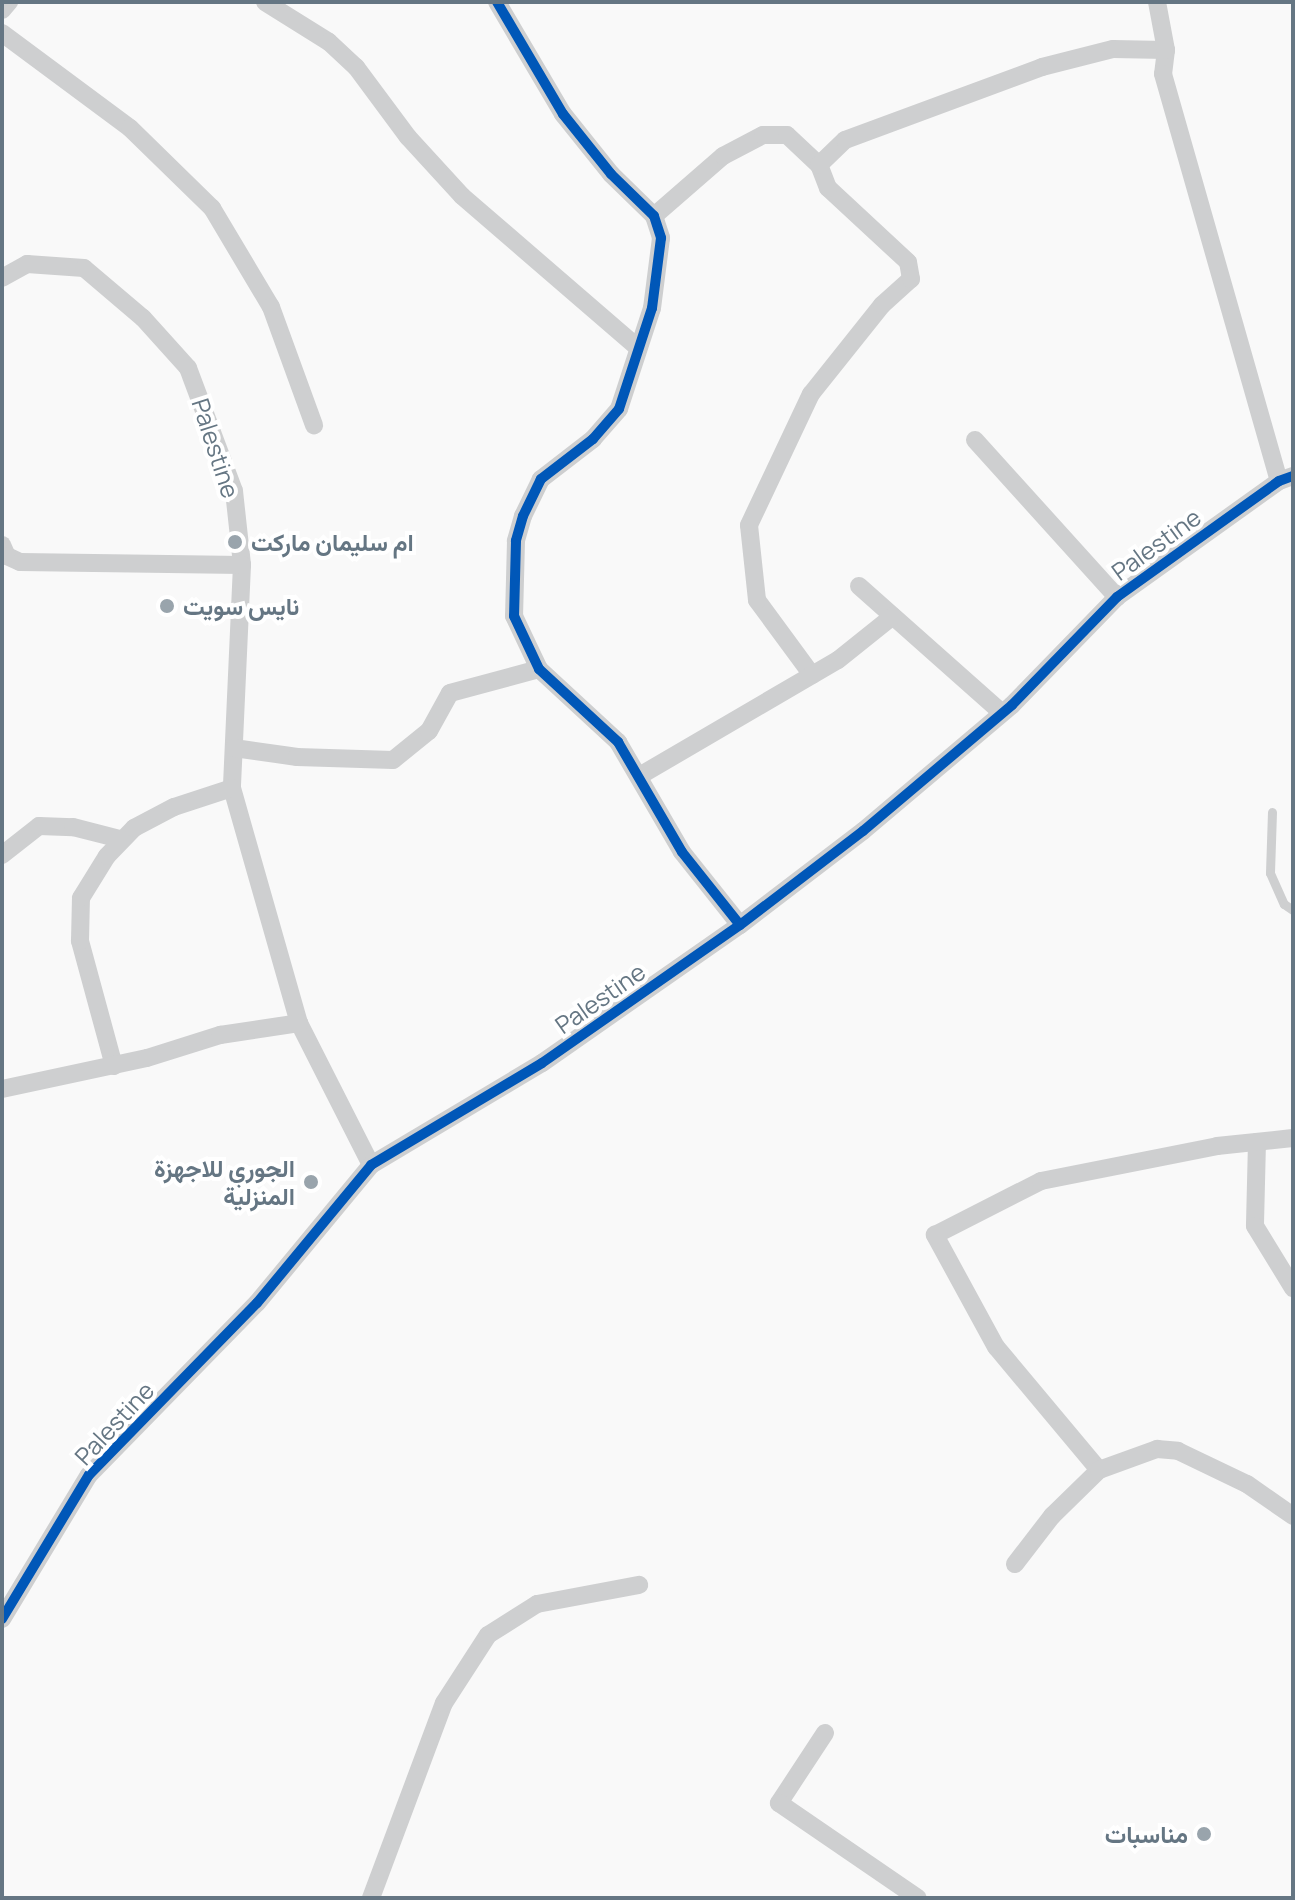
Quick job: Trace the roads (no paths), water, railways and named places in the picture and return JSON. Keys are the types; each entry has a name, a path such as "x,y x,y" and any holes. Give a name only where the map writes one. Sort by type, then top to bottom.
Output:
{"street":[{"path":"2,10 9,2"},
{"path":"265,2 347,59 462,196 636,346"},
{"path":"497,2 563,114 654,216 661,238 654,289 619,409 593,439 541,479 523,516 511,602 539,669 601,723 641,775 682,852 740,925"},
{"path":"1157,2 1166,50 1163,74 1286,478"},
{"path":"2,33 130,128 212,208 271,307 314,425"},
{"path":"819,165 845,140 1042,67 1113,49 1166,50"},
{"path":"654,216 723,156 763,135 787,135 819,165 828,188 908,262 911,279 882,305 811,394 749,525 757,600 812,675"},
{"name":"Palestine","path":"2,278 27,264 84,268 143,318 188,368 234,491 242,565 232,788 299,1023 371,1165"},
{"path":"975,440 1117,597"},
{"name":"Palestine","path":"2,1619 89,1475 257,1303 371,1165 542,1063 740,925 1002,713 1117,597 1286,478"},
{"path":"2,545 7,556 20,562 242,565"},
{"path":"859,586 1002,713"},
{"path":"641,775 812,675 893,616"},
{"path":"234,748 297,757 393,760 429,731 450,693 539,669"},
{"path":"114,1066 79,918 81,898 120,839 174,807 232,788"},
{"path":"2,855 39,826 73,827 120,839"},
{"path":"2,1089 114,1066 220,1035 299,1023"},
{"path":"1099,1470 996,1347 935,1235 1041,1181 1293,1138"},
{"path":"1257,1142 1255,1226 1293,1288"},
{"path":"1015,1564 1052,1516 1099,1470 1157,1449 1178,1451 1247,1484 1293,1516"},
{"path":"371,1898 444,1703 488,1635 537,1604 639,1585"},
{"path":"825,1733 779,1803 918,1898"}],"lane":[{"path":"1272,812 1270,873 1284,904 1293,910"}],"place":[{"name":"ام سليمان ماركت","path":"235,542"},
{"name":"نايس سويت","path":"167,606"},
{"name":"الجوري للاجهزة المنزلية","path":"311,1182"},
{"name":"مناسبات","path":"1204,1834"}]}
